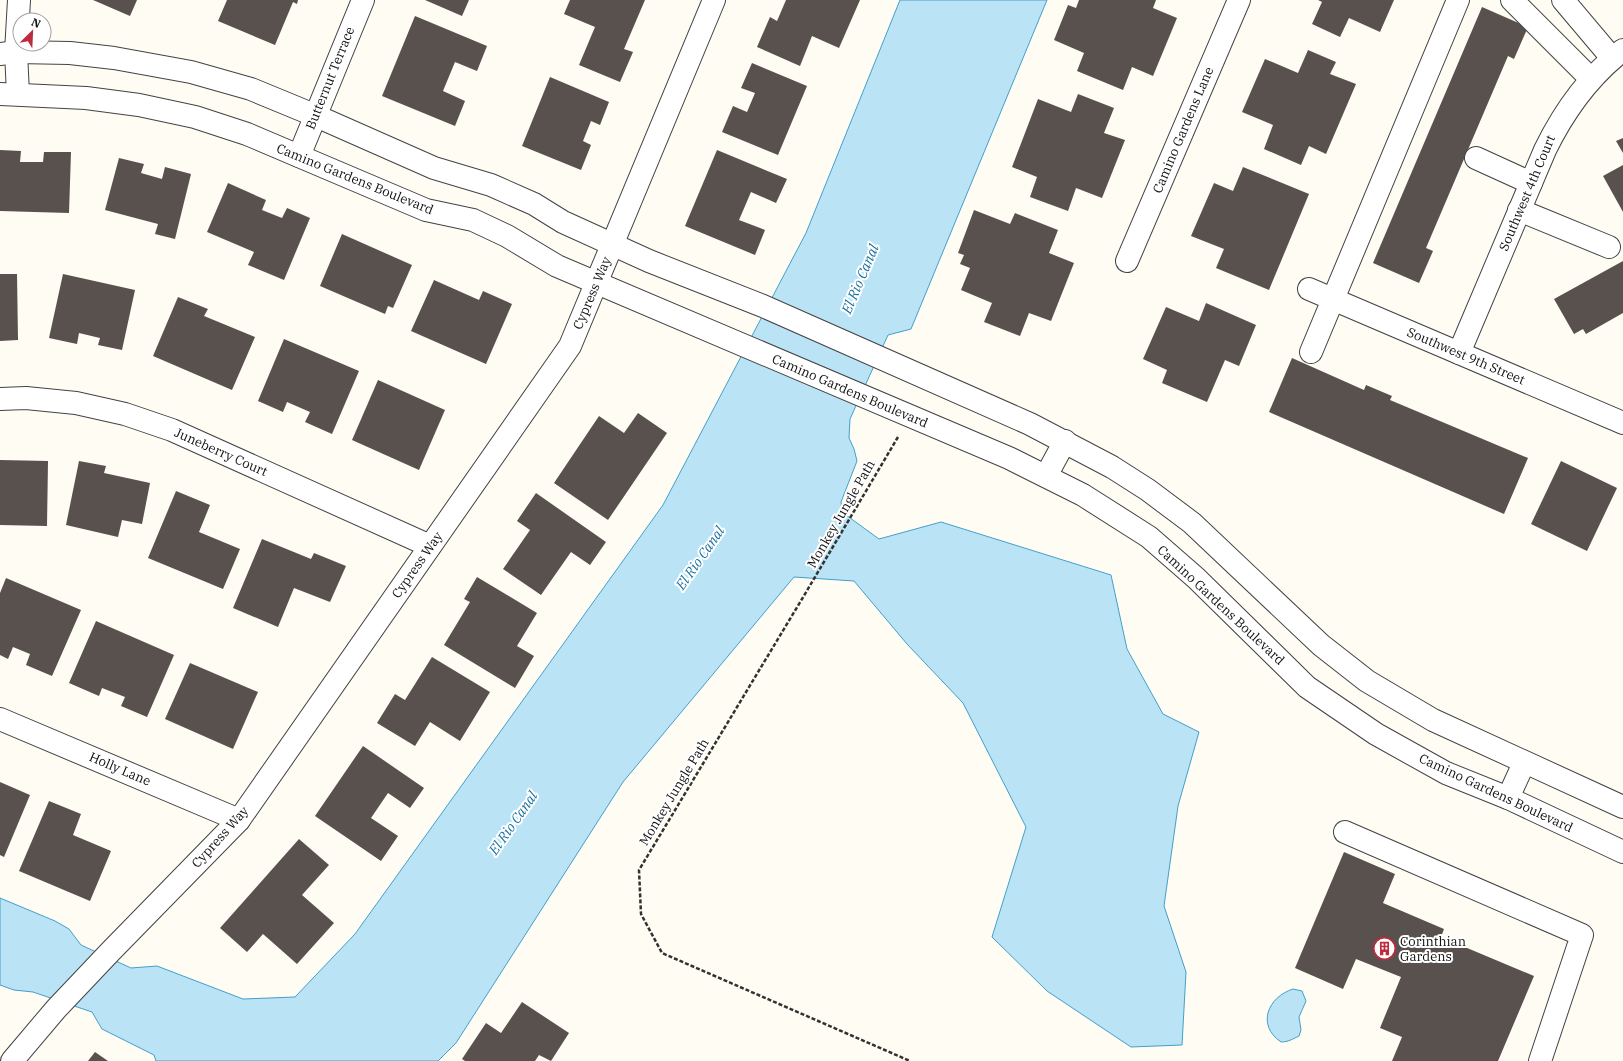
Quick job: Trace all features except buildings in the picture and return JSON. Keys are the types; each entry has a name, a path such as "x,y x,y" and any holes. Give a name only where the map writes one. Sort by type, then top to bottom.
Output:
{"street":[{"path":"9,94 8,53 19,0"},
{"name":"Butternut Terrace","path":"299,156 314,115 362,0"},
{"name":"Cypress Way","path":"12,1061 56,1009 239,820 570,346 714,0"},
{"name":"Camino Gardens Lane","path":"1127,261 1238,0"},
{"path":"1311,352 1458,0"},
{"path":"1512,0 1591,78"},
{"path":"1563,0 1617,54"},
{"path":"8,53 70,53 114,58 191,72 251,89 434,168 491,185 534,204 562,222 648,261 763,306 1030,424 1112,466 1148,490 1192,523 1321,644 1367,681 1433,720 1524,763 1623,807"},
{"name":"Southwest 4th Court","path":"1459,353 1556,126 1572,101 1591,78 1617,54"},
{"name":"Camino Gardens Boulevard","path":"9,94 86,98 138,106 195,117 247,134 426,210 472,220 507,236 557,266 901,412 1046,476 1083,495 1149,537 1196,578 1307,687 1383,738 1446,773 1508,798 1623,852"},
{"path":"1476,158 1531,183"},
{"path":"1519,210 1610,246"},
{"name":"Southwest 9th Street","path":"1309,289 1623,423"},
{"name":"Juneberry Court","path":"0,399 26,398 76,403 125,414 172,430 430,546"},
{"path":"1046,476 1065,441"},
{"name":"Holly Lane","path":"0,719 239,820"},
{"path":"1508,798 1524,763"},
{"path":"1345,832 1582,935 1540,1061"}],"path":[{"name":"Monkey Jungle Path","path":"901,412 852,515 639,870 641,914 662,953 910,1061"}],"water":[{"name":"El Rio Canal","path":"900,0 1047,0 911,329 888,335 850,419 849,438 857,461 841,502 842,512 879,539 941,522 1111,575 1127,649 1163,714 1199,732 1178,806 1164,906 1186,972 1182,1045 1131,1047 1047,991 992,937 1026,827 963,703 907,644 854,581 794,577 623,782 456,1043 438,1061 156,1061 154,1055 102,1029 92,1012 33,992 14,990 0,985 0,898 55,921 69,929 81,945 131,968 157,966 243,999 295,997 355,934 663,505 806,233"},
{"path":"1293,989 1302,991 1306,1001 1299,1017 1301,1030 1299,1036 1288,1041 1281,1042 1273,1035 1269,1028 1267,1020 1268,1012 1277,998"}],"place":[{"name":"Corinthian Gardens","path":"1385,948"}]}
